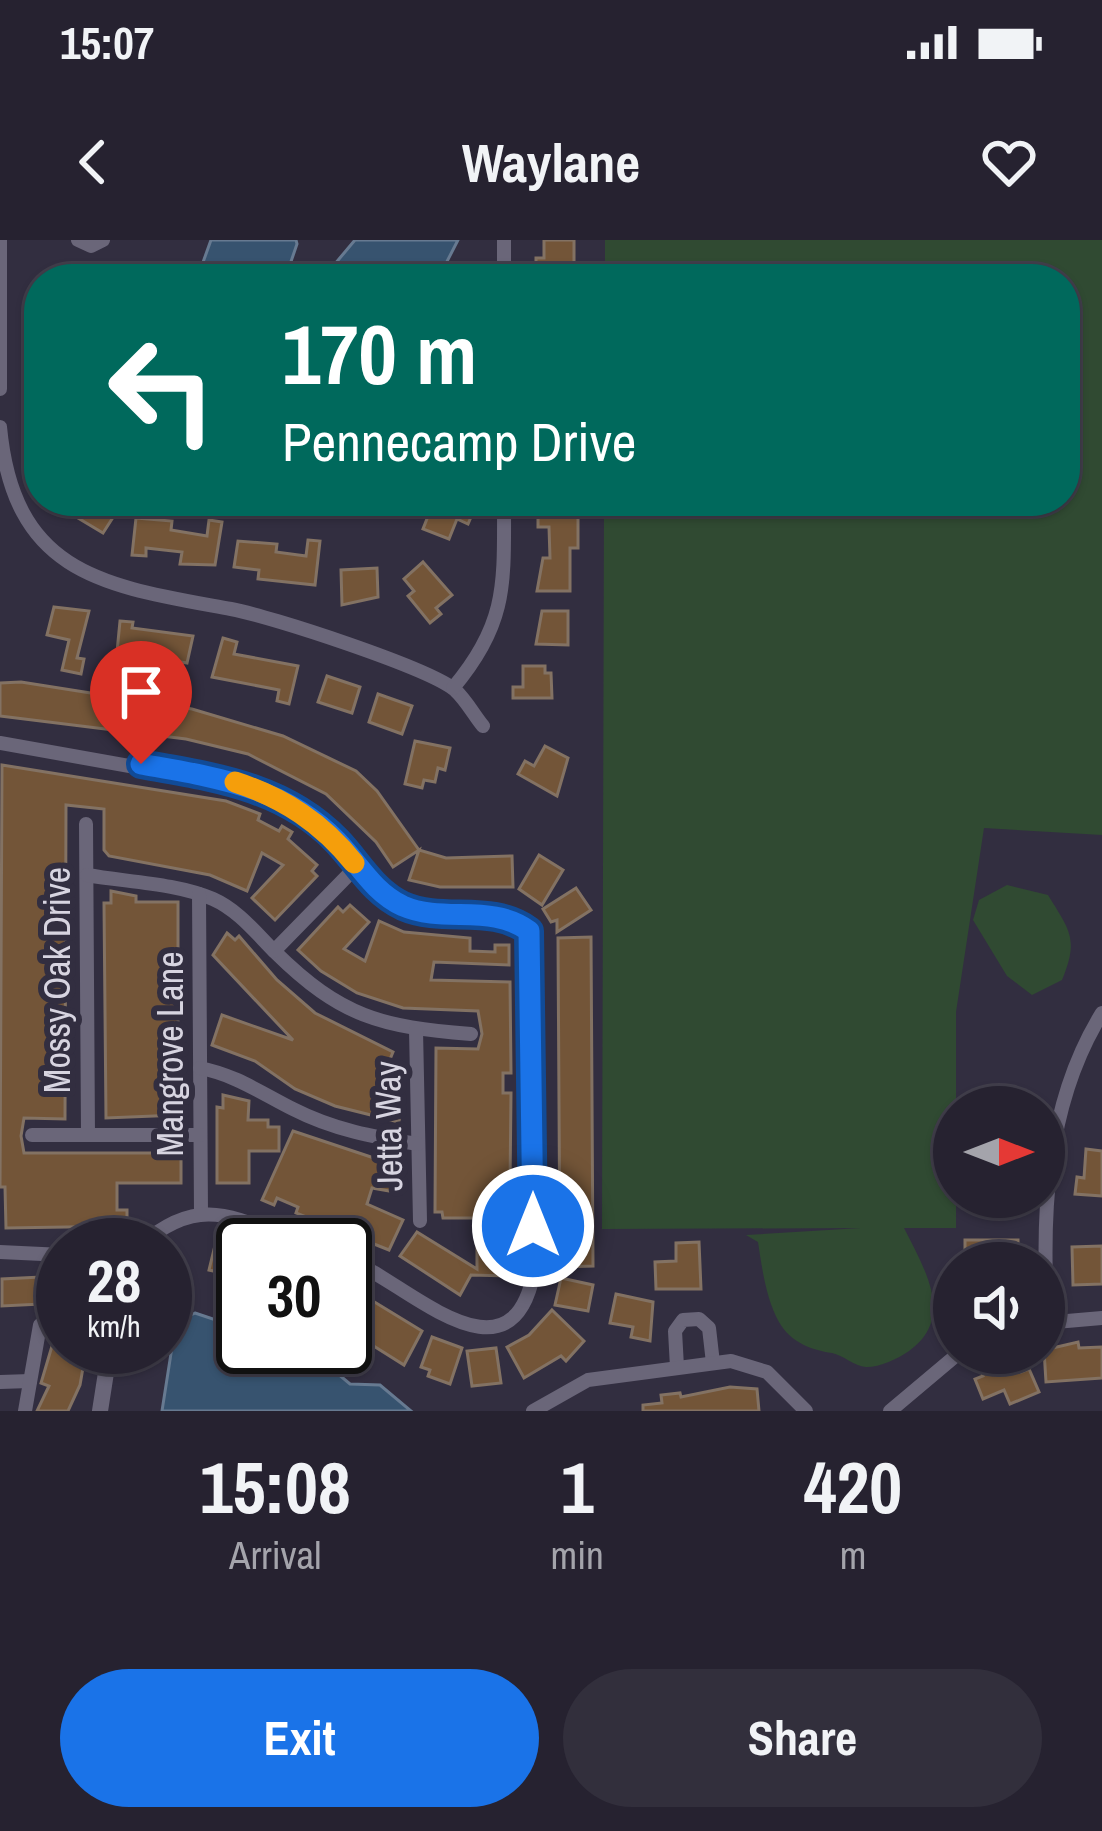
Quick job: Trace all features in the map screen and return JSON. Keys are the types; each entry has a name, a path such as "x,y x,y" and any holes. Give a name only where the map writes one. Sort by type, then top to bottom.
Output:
{"street":[{"path":"0,240 0,388"},
{"path":"78,240 91,246 103,240"},
{"path":"0,428 4,467 24,516"},
{"path":"24,516 39,538 94,580 266,617 453,688 483,726"},
{"path":"453,688 481,655 495,626 504,594 504,516"},
{"path":"0,743 253,788 287,801 335,839 392,900 410,909 496,915 529,931 533,1273 529,1299 515,1316 479,1328 426,1307 372,1270"},
{"name":"Mossy Oak Drive","path":"86,824 88,1135"},
{"path":"274,950 357,866"},
{"path":"86,875 199,895 240,916 320,995 362,1018 416,1030 471,1034"},
{"name":"Mangrove Lane","path":"199,895 201,1214"},
{"path":"1046,1242 1055,1136 1078,1060 1102,1013"},
{"name":"Jetta Way","path":"416,1030 420,1221"},
{"path":"200,1068 251,1083 350,1134 418,1144"},
{"path":"32,1135 200,1135"},
{"path":"189,1218 201,1214 233,1218"},
{"path":"0,1252 36,1254"},
{"path":"1065,1321 1102,1318"},
{"path":"677,1366 675,1331 683,1320 700,1319 709,1328 713,1363"},
{"path":"25,1411 36,1348"},
{"path":"533,1411 588,1380 713,1363 756,1366 806,1411"},
{"path":"100,1411 106,1374"},
{"path":"890,1411 934,1374"},
{"path":"0,1382 30,1382"}],"green space":[{"path":"605,240 1102,240 1102,835 984,828 956,1012 956,1086 933,1086 933,1218 956,1218 956,1228 904,1228 932,1292 931,1323 909,1351 866,1367 790,1335 771,1303 758,1242 746,1235 861,1228 602,1229 604,516 1080,516 1080,264 605,264"},
{"path":"1007,885 1048,895 1070,936 1062,980 1032,995 1007,976 973,920 979,900"}],"water":[{"path":"211,240 296,240 297,244 290,264 202,264"},
{"path":"355,240 458,240 446,264 335,264"},
{"path":"192,1314 216,1320 216,1374 338,1374 350,1384 380,1385 411,1411 162,1411 168,1374 192,1374"}],"building":[{"path":"544,240 574,240 574,264 536,264 536,258 544,258"},
{"path":"75,516 114,516 103,533"},
{"path":"428,516 471,516 468,524 457,519 449,539 423,529"},
{"path":"538,516 578,516 578,548 570,548 570,591 537,591 543,558 550,558 549,527 538,527"},
{"path":"136,518 172,521 171,530 207,536 209,520 222,522 215,565 180,564 182,552 146,548 146,556 132,555"},
{"path":"308,540 320,541 315,585 258,579 259,570 234,567 238,541 277,544 276,552 306,556"},
{"path":"423,562 452,595 436,608 441,614 430,623 408,596 414,591 404,579"},
{"path":"377,568 378,597 342,605 341,570"},
{"path":"54,607 89,611 77,658 84,659 81,674 62,670 69,640 47,635"},
{"path":"542,611 568,611 568,645 536,644"},
{"path":"120,621 133,622 132,628 193,636 187,663 117,652"},
{"path":"223,638 237,642 234,654 298,666 289,704 277,701 279,690 212,677"},
{"path":"523,666 545,666 545,673 551,673 552,698 513,698 513,687 523,687"},
{"path":"327,676 360,687 352,713 318,702"},
{"path":"21,682 192,709 283,736 356,771 377,791 419,850 393,867 376,842 326,794 248,754 186,739 0,716 0,683"},
{"path":"378,694 412,706 402,734 369,722"},
{"path":"415,741 450,748 445,770 438,768 435,782 424,780 422,788 405,784"},
{"path":"545,746 568,758 557,796 518,774 525,761 534,766"},
{"path":"2,765 226,801 260,814 258,820 279,831 282,826 292,832 288,839 317,865 312,871 317,876 275,920 252,898 283,865 262,853 247,891 210,875 109,856 104,850 104,809 66,805 65,1119 24,1118 24,1153 181,1153 181,1183 117,1183 117,1210 127,1210 127,1218 36,1218 36,1228 6,1228 5,1187 0,1187"},
{"path":"419,850 446,858 512,856 513,887 440,887 409,880"},
{"path":"539,855 563,870 542,905 519,889"},
{"path":"576,888 591,910 557,932 557,920 551,922 543,909"},
{"path":"111,891 136,896 136,902 178,902 178,1115 106,1118 104,903 111,903"},
{"path":"350,905 369,922 344,949 365,961 379,921 404,932 470,938 470,951 495,952 495,945 509,945 509,965 434,962 431,980 510,982 511,1073 503,1073 503,1093 511,1093 509,1276 471,1275 460,1295 400,1256 417,1232 477,1269 477,1247 484,1247 485,1224 479,1224 479,1218 443,1218 442,1212 435,1212 436,1048 478,1049 482,1034 478,1011 403,1008 357,993 321,971 298,950 338,907 343,912"},
{"path":"227,933 235,940 239,936 277,980 315,1013 393,1052 379,1086 402,1090 399,1122 335,1106 295,1089 255,1061 212,1045 222,1015 293,1040 213,955"},
{"path":"591,937 593,1266 560,1267 558,938"},
{"path":"223,1095 249,1101 248,1120 268,1120 268,1127 279,1127 279,1151 249,1151 249,1183 217,1183 217,1107 223,1108"},
{"path":"293,1131 404,1168 395,1192 372,1188 367,1204 403,1220 389,1250 372,1243 372,1218 309,1218 296,1213 298,1207 277,1198 274,1205 262,1200"},
{"path":"1086,1149 1102,1151 1102,1196 1075,1194 1077,1177 1084,1178"},
{"path":"965,1240 1018,1240 1018,1242"},
{"path":"216,1241 216,1272 209,1270"},
{"path":"699,1242 701,1289 656,1289 655,1262 676,1261 676,1243"},
{"path":"1102,1246 1102,1284 1073,1285 1072,1247"},
{"path":"36,1277 36,1304 2,1306 2,1279"},
{"path":"561,1278 593,1285 588,1311 555,1305"},
{"path":"616,1294 653,1302 650,1341 631,1337 633,1327 610,1323"},
{"path":"372,1300 422,1331 404,1365 372,1345"},
{"path":"552,1310 584,1341 566,1361 561,1356 524,1378 507,1347 529,1335"},
{"path":"432,1337 462,1348 450,1384 428,1376 430,1370 421,1367"},
{"path":"1078,1342 1079,1348 1102,1347 1102,1378 1046,1382 1046,1374 1065,1374 1065,1345"},
{"path":"496,1348 501,1383 472,1386 467,1351"},
{"path":"44,1374 82,1374 68,1411 37,1411 49,1386 41,1383"},
{"path":"1031,1374 1039,1392 1010,1404 1004,1390 983,1399 975,1379"},
{"path":"730,1387 757,1389 759,1411 643,1411 643,1405 662,1403 661,1395 680,1393 681,1397"}],"slow traffic":[{"path":"235,782 287,801 335,839 354,863"}],"route":[{"path":"141,764 222,778 287,801 335,839 373,885 410,909 429,914 496,915 515,920 529,931 533,951 533,1226"}]}
